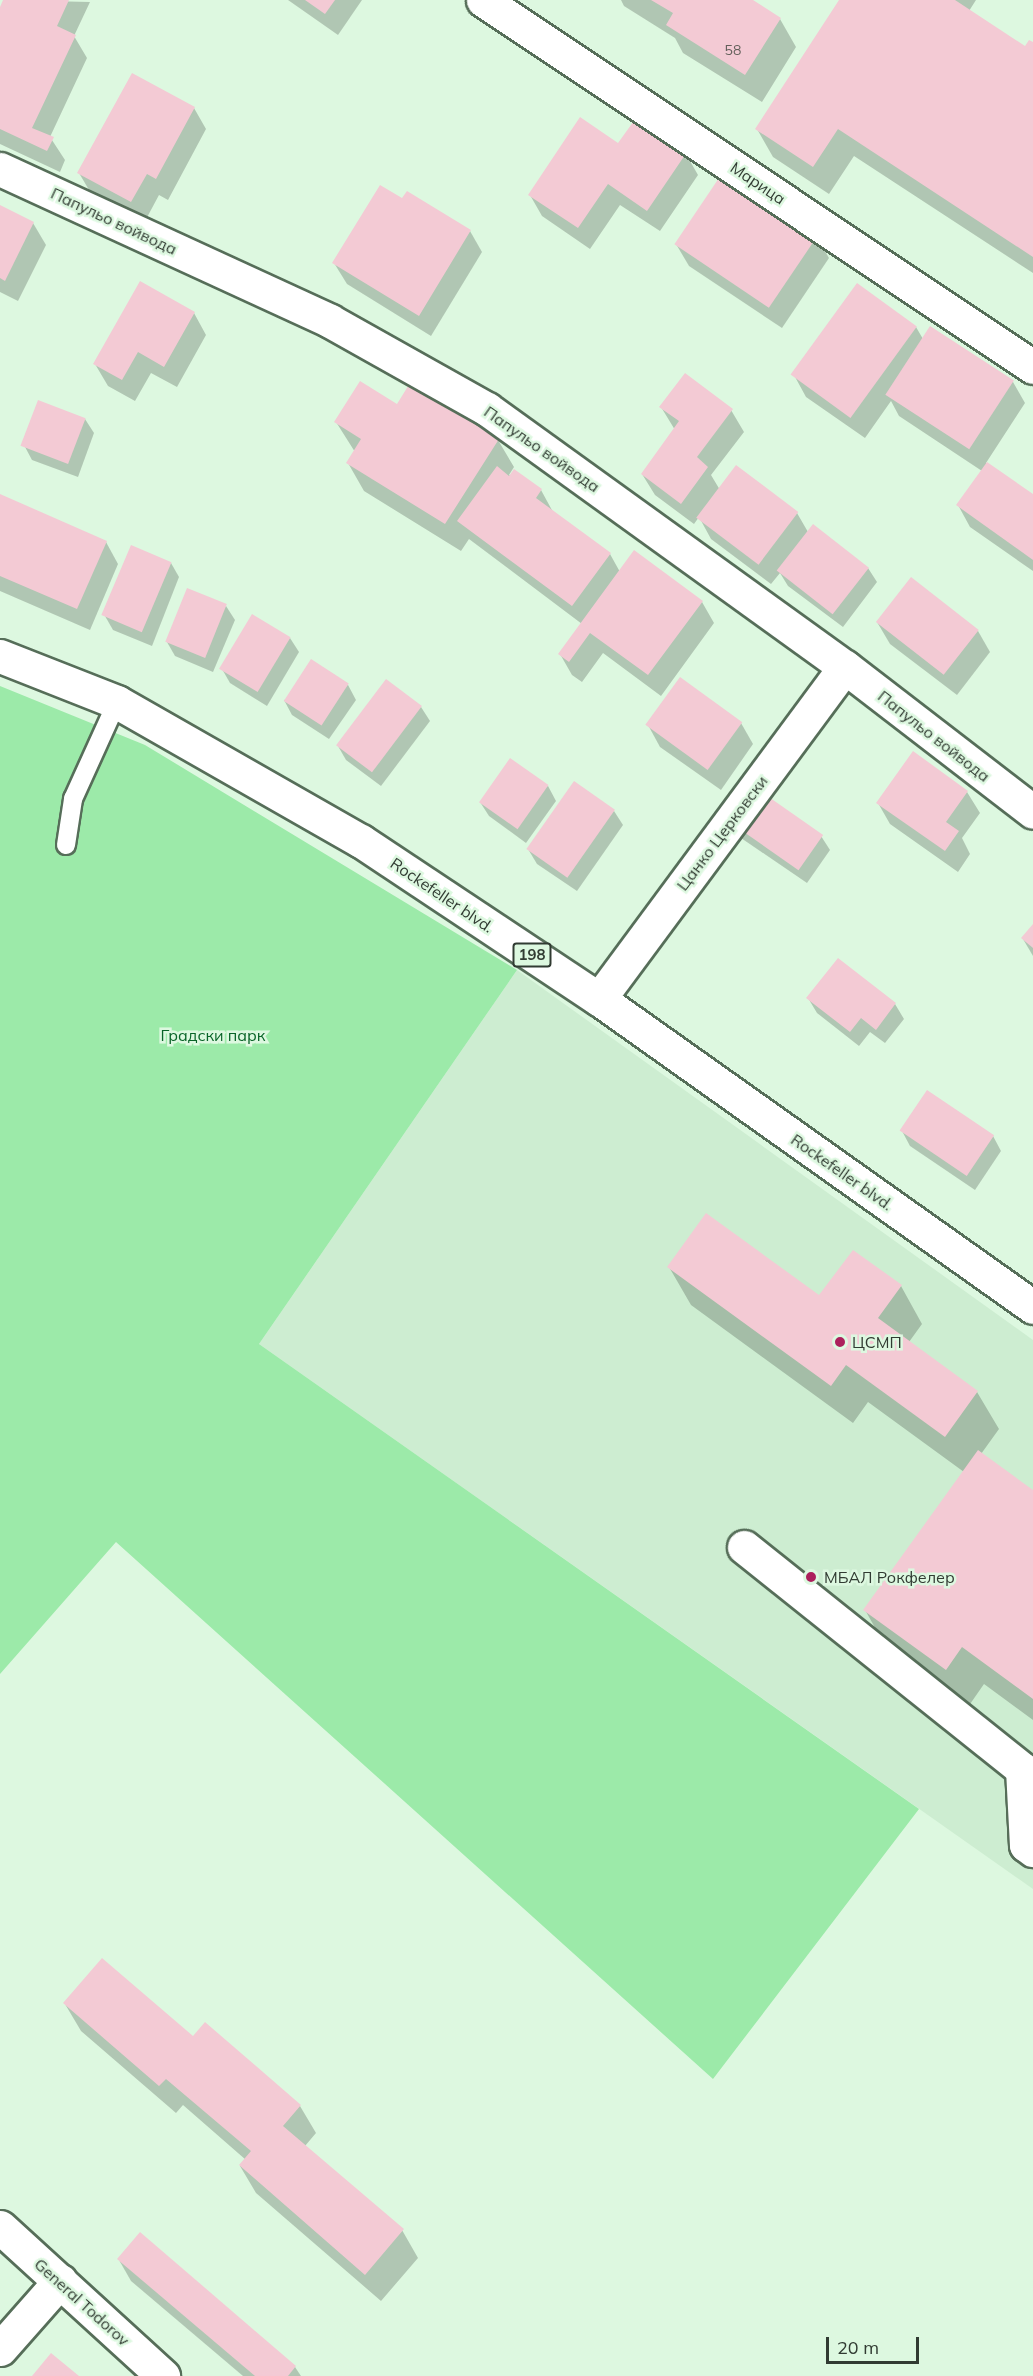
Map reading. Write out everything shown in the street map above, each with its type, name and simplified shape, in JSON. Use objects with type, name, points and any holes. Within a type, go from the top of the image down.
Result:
[{"type":"street","name":"Марица","points":[[483,0],[1033,367]]},
{"type":"street","name":"Папульо войвода","points":[[0,169],[330,321],[488,409],[845,667],[1033,812]]},
{"type":"street","name":"Rockefeller blvd.","points":[[0,656],[117,702],[361,841],[598,999],[1033,1307]]},
{"type":"street","name":"Цанко Церковски","points":[[598,999],[845,667]]},
{"type":"street","points":[[744,1547],[1022,1769],[1029,1848]]},
{"type":"street","name":"General Todorov","points":[[0,2227],[163,2376]]},
{"type":"street","points":[[0,2349],[60,2282]]},
{"type":"lane","points":[[66,845],[73,799],[117,702]]},
{"type":"shaded area","name":"МБАЛ Рокфелер","points":[[517,970],[1033,1340],[1033,1889],[259,1344]]},
{"type":"green space","name":"Градски парк","points":[[0,686],[145,745],[517,970],[259,1344],[919,1809],[713,2079],[116,1542],[0,1674]]},
{"type":"building","points":[[3,0],[69,0],[57,26],[76,35],[32,128],[54,137],[47,151],[0,129],[0,7]]},
{"type":"building","points":[[305,0],[335,0],[325,14]]},
{"type":"building","points":[[651,0],[753,0],[781,18],[745,75],[666,25],[673,13]]},
{"type":"building","points":[[839,0],[955,0],[1025,46],[1029,40],[1033,42],[1033,257],[838,129],[813,167],[755,129]]},
{"type":"building","points":[[132,73],[195,107],[156,179],[147,174],[131,202],[77,173]]},
{"type":"building","points":[[580,117],[618,143],[636,118],[687,152],[647,211],[608,184],[578,228],[528,195]]},
{"type":"building","points":[[723,172],[818,236],[769,308],[674,244]]},
{"type":"building","points":[[380,185],[402,198],[407,191],[471,230],[419,316],[332,263]]},
{"type":"building","points":[[0,205],[34,222],[5,281],[0,278]]},
{"type":"building","points":[[140,281],[195,312],[164,367],[138,352],[122,380],[93,364]]},
{"type":"building","points":[[857,283],[917,326],[850,418],[791,374]]},
{"type":"building","points":[[930,326],[1014,380],[969,449],[885,395]]},
{"type":"building","points":[[685,373],[733,409],[697,457],[708,467],[681,504],[641,474],[679,421],[659,407]]},
{"type":"building","points":[[360,381],[397,404],[410,383],[499,439],[445,524],[346,463],[361,439],[334,422]]},
{"type":"building","points":[[38,400],[86,418],[68,464],[20,446]]},
{"type":"building","points":[[987,462],[1033,494],[1033,560],[956,505]]},
{"type":"building","points":[[736,465],[798,512],[759,565],[696,518]]},
{"type":"building","points":[[497,466],[509,476],[514,469],[542,489],[536,498],[611,553],[572,606],[457,521]]},
{"type":"building","points":[[0,494],[107,541],[77,609],[0,576]]},
{"type":"building","points":[[813,524],[869,568],[833,614],[777,570]]},
{"type":"building","points":[[131,545],[172,562],[142,632],[101,615]]},
{"type":"building","points":[[634,550],[703,601],[648,675],[590,633],[569,662],[558,654]]},
{"type":"building","points":[[911,577],[979,630],[944,675],[876,622]]},
{"type":"building","points":[[187,588],[227,604],[205,658],[165,642]]},
{"type":"building","points":[[252,614],[291,637],[258,692],[219,669]]},
{"type":"building","points":[[311,659],[349,684],[322,725],[284,701]]},
{"type":"building","points":[[680,677],[742,722],[708,770],[645,725]]},
{"type":"building","points":[[386,679],[422,706],[372,772],[336,745]]},
{"type":"building","points":[[913,751],[968,791],[946,822],[959,831],[945,851],[876,803]]},
{"type":"building","points":[[510,758],[549,785],[518,829],[479,802]]},
{"type":"building","points":[[574,781],[615,810],[567,878],[526,849]]},
{"type":"building","points":[[756,788],[823,835],[799,870],[731,823]]},
{"type":"building","points":[[1033,924],[1033,948],[1021,938]]},
{"type":"building","points":[[838,958],[896,1003],[876,1030],[861,1018],[850,1032],[806,998]]},
{"type":"building","points":[[927,1090],[994,1135],[967,1176],[900,1131]]},
{"type":"building","name":"ЦСМП","points":[[706,1213],[819,1295],[853,1250],[902,1285],[878,1318],[978,1391],[945,1437],[846,1365],[831,1386],[667,1267]]},
{"type":"building","points":[[978,1450],[1033,1490],[1033,1699],[962,1647],[946,1670],[863,1610]]},
{"type":"building","points":[[102,1958],[193,2036],[205,2022],[301,2105],[283,2126],[404,2229],[365,2275],[239,2165],[251,2151],[166,2079],[159,2086],[63,2003]]},
{"type":"building","points":[[140,2232],[296,2366],[288,2376],[255,2376],[117,2259]]},
{"type":"building","points":[[51,2353],[79,2376],[32,2376]]},
{"type":"place","name":"ЦСМП","points":[[840,1342]]},
{"type":"place","name":"МБАЛ Рокфелер","points":[[811,1577]]}]
